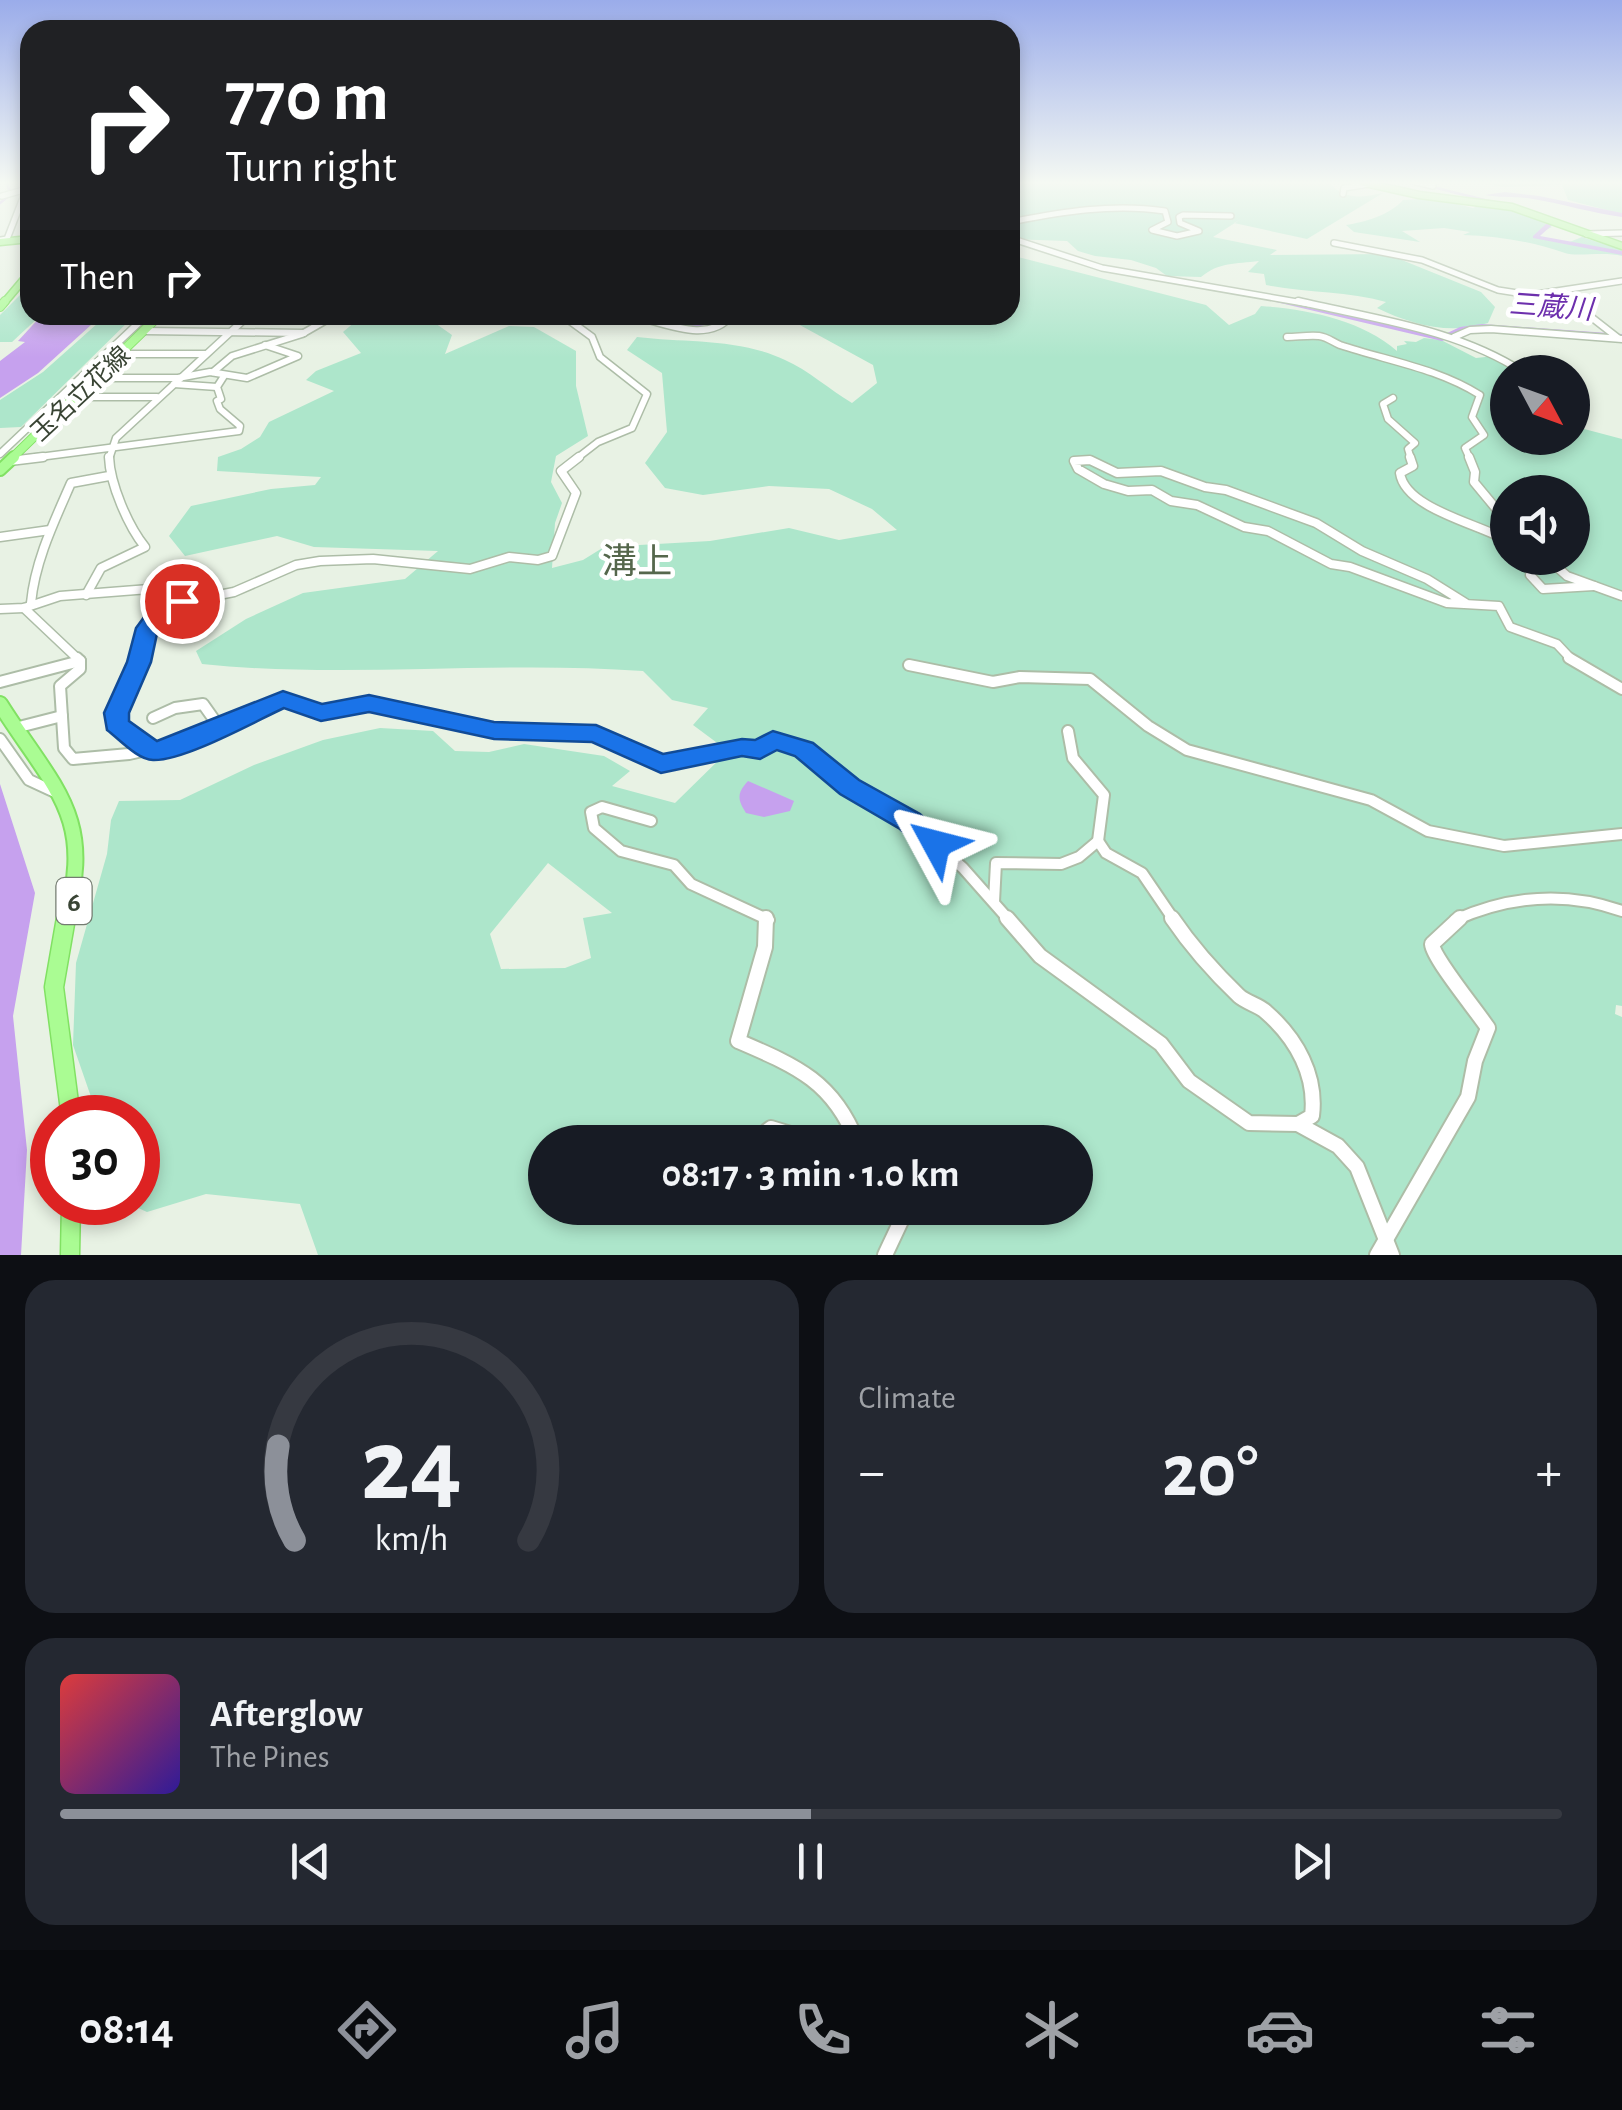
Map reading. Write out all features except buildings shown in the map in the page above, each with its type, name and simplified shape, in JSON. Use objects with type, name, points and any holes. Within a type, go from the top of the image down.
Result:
[{"type":"main road","points":[[0,307],[20,284]]},
{"type":"main road","name":"玉名立花線","points":[[0,470],[4,458],[151,325]]},
{"type":"main road","name":"6","points":[[0,704],[72,817],[81,853],[73,904],[54,970],[68,1095]]},
{"type":"main road","points":[[70,1255],[71,1225]]},
{"type":"street","points":[[1020,241],[1108,269],[1263,293],[1450,337],[1496,355]]},
{"type":"street","points":[[1334,243],[1422,260],[1498,290],[1530,295],[1622,281]]},
{"type":"street","points":[[1486,293],[1578,307],[1604,321],[1618,336]]},
{"type":"street","points":[[4,458],[137,325]]},
{"type":"street","points":[[86,595],[101,568],[145,547],[128,524],[126,505],[114,492],[109,476],[109,458],[116,438],[238,325]]},
{"type":"street","points":[[176,381],[220,370],[232,356],[317,325]]},
{"type":"street","points":[[154,751],[116,724],[116,713],[139,662],[147,628],[163,606],[234,592],[320,560],[372,559],[470,569],[509,557],[538,560],[552,556],[576,493],[561,471],[598,442],[632,428],[647,394],[624,378],[620,368],[600,357],[600,348],[578,325]]},
{"type":"street","points":[[677,325],[696,334],[724,325]]},
{"type":"street","points":[[1450,337],[1491,328],[1618,336]]},
{"type":"street","points":[[146,331],[304,332]]},
{"type":"street","points":[[1287,337],[1323,336],[1338,344],[1397,359],[1416,370],[1451,378],[1480,395],[1472,417],[1484,435],[1465,448],[1475,472],[1474,482],[1482,488],[1490,505]]},
{"type":"street","points":[[210,372],[247,378],[298,356],[264,345]]},
{"type":"street","points":[[122,354],[205,354]]},
{"type":"street","points":[[4,458],[239,431],[240,426],[220,409],[217,387],[224,376]]},
{"type":"street","points":[[96,378],[217,387]]},
{"type":"street","points":[[74,396],[157,397]]},
{"type":"street","points":[[1393,398],[1382,404],[1388,419],[1415,443],[1408,449],[1414,466],[1400,473],[1401,480],[1430,508],[1490,530]]},
{"type":"street","points":[[1467,604],[1427,579],[1362,551],[1316,523],[1226,490],[1205,487],[1161,471],[1117,473],[1090,460],[1074,462],[1078,469],[1104,484],[1152,490],[1179,504],[1224,514],[1244,527],[1268,531],[1331,564],[1350,567],[1447,603],[1499,606],[1510,627],[1556,644],[1575,664],[1622,689]]},
{"type":"street","points":[[28,605],[50,530],[71,482],[109,476]]},
{"type":"street","points":[[0,538],[50,530]]},
{"type":"street","points":[[1530,575],[1542,590],[1594,586]]},
{"type":"street","points":[[1565,575],[1622,596]]},
{"type":"street","points":[[0,609],[86,595],[187,586]]},
{"type":"street","points":[[28,605],[80,661],[80,669],[60,686],[64,748],[73,759],[134,756],[154,751],[220,728],[283,699],[321,712],[369,704],[494,730],[596,734],[661,764],[742,748],[760,750],[773,740],[804,750],[850,787],[910,821],[963,868],[1040,956],[1161,1044],[1189,1081],[1249,1123],[1298,1124],[1338,1146],[1357,1168],[1392,1255]]},
{"type":"street","points":[[0,682],[80,661]]},
{"type":"street","points":[[908,666],[993,682],[1020,677],[1090,679],[1148,726],[1187,750],[1370,800],[1428,831],[1504,846],[1622,834]]},
{"type":"street","points":[[153,718],[175,708],[204,704],[220,728]]},
{"type":"street","points":[[16,728],[62,716]]},
{"type":"street","points":[[1068,731],[1065,746],[1072,762],[1085,770],[1104,795],[1098,841],[1106,853],[1142,873],[1188,940],[1243,1000],[1265,1010],[1306,1062],[1315,1092],[1312,1116],[1298,1124]]},
{"type":"street","points":[[0,739],[29,780],[57,793]]},
{"type":"street","points":[[651,821],[602,807],[591,812],[594,828],[621,851],[674,865],[691,884],[769,920],[738,1041],[790,1064],[822,1084],[846,1113],[850,1125]]},
{"type":"street","points":[[994,902],[996,863],[1061,864],[1079,857],[1089,844],[1098,841]]},
{"type":"street","points":[[1377,1255],[1468,1098],[1475,1061],[1488,1028],[1459,984],[1432,957],[1432,944],[1450,922],[1538,898],[1597,900],[1622,910]]},
{"type":"street","points":[[886,1255],[899,1225]]},
{"type":"green space","points":[[1055,241],[1231,241],[1277,250],[1270,255],[1387,254],[1481,292],[1495,307],[1488,323],[1460,328],[1431,326],[1377,308],[1386,302],[1266,285],[1264,274],[1248,272],[1259,261],[1221,266],[1201,277],[1167,276],[1131,260],[1078,251],[1067,241]]},
{"type":"green space","points":[[1518,241],[1593,241],[1622,250],[1622,256],[1570,254]]},
{"type":"green space","points":[[1020,258],[1206,305],[1229,325],[1255,314],[1261,306],[1297,310],[1351,324],[1397,351],[1397,346],[1407,344],[1404,341],[1424,338],[1441,340],[1476,358],[1490,357],[1490,455],[1590,455],[1590,431],[1622,439],[1622,1006],[1616,1005],[1615,1014],[1622,1017],[1622,1255],[318,1255],[300,1204],[206,1194],[160,1208],[160,1095],[90,1095],[73,1045],[76,963],[119,801],[180,800],[254,765],[323,740],[380,728],[433,731],[455,751],[489,752],[524,744],[604,756],[630,771],[612,786],[675,803],[728,751],[693,725],[708,708],[672,700],[643,671],[533,667],[312,670],[202,664],[196,651],[246,619],[303,593],[405,579],[438,551],[314,547],[277,536],[185,556],[169,536],[191,506],[271,489],[315,485],[321,477],[217,471],[218,457],[260,437],[269,422],[334,391],[306,380],[316,371],[361,353],[343,332],[351,325],[438,325],[452,335],[445,354],[509,326],[534,327],[576,351],[576,386],[588,436],[556,456],[551,482],[562,503],[555,523],[552,568],[583,560],[604,547],[710,541],[789,528],[839,540],[897,530],[872,509],[829,489],[769,486],[703,495],[665,488],[645,463],[667,432],[662,373],[627,350],[637,337],[749,348],[794,364],[852,403],[877,383],[873,365],[800,325],[1020,325]],"holes":[[[548,863],[612,913],[583,918],[591,958],[565,968],[501,969],[490,934]]]},
{"type":"green space","points":[[20,295],[20,325],[30,325],[12,342],[0,342],[0,315]]},
{"type":"green space","points":[[96,325],[125,325],[21,427],[0,428],[0,400],[43,372]]},
{"type":"shaded area","points":[[33,325],[91,325],[38,373],[0,398],[0,361],[25,342],[18,341]]},
{"type":"shaded area","points":[[748,781],[794,801],[790,811],[764,817],[746,813],[740,796]]},
{"type":"shaded area","points":[[0,784],[35,893],[13,1016],[27,1150],[21,1255],[0,1255]]},
{"type":"waterway","points":[[1554,241],[1622,253]]},
{"type":"waterway","name":"三蔵川","points":[[1279,300],[1442,339],[1463,329],[1482,326],[1622,336]]},
{"type":"waterway","name":"三蔵川","points":[[691,325],[711,330],[716,325]]},
{"type":"district","name":"溝上","points":[[637,561]]},
{"type":"route","points":[[182,601],[156,612],[116,713],[116,724],[123,731],[154,751],[190,741],[283,699],[321,712],[387,705],[494,730],[596,734],[661,764],[742,748],[760,750],[773,740],[804,750],[850,787],[910,821],[936,844]]}]
